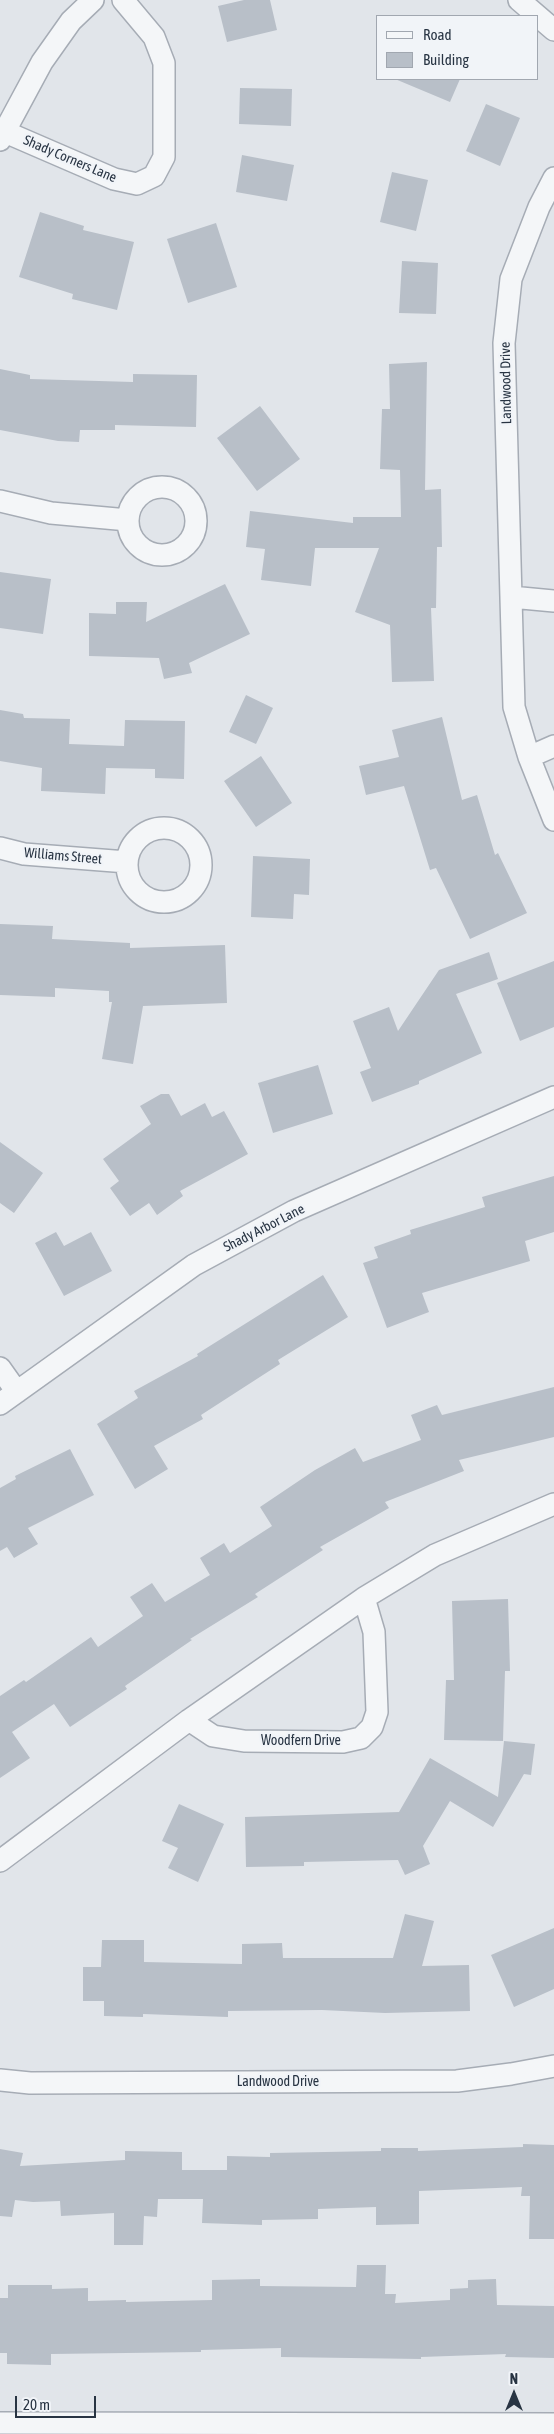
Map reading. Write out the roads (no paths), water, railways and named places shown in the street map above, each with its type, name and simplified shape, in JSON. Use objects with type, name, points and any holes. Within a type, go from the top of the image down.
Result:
[{"type":"street","name":"Shady Corners Lane","points":[[94,0],[71,21],[42,62],[2,135],[114,179],[137,184],[154,176],[164,157],[164,63],[154,37],[123,0]]},
{"type":"street","points":[[519,0],[536,15]]},
{"type":"street","points":[[539,17],[554,30]]},
{"type":"street","name":"Landwood Drive","points":[[554,178],[539,207],[511,279],[504,343],[514,707],[529,757],[554,820]]},
{"type":"street","points":[[0,501],[51,513],[128,520]]},
{"type":"street","points":[[511,597],[554,601]]},
{"type":"street","points":[[529,757],[554,746]]},
{"type":"street","name":"Williams Street","points":[[0,848],[24,854],[127,862]]},
{"type":"street","name":"Shady Arbor Lane","points":[[8,1398],[194,1265],[294,1211],[554,1097]]},
{"type":"street","points":[[0,1368],[8,1398]]},
{"type":"street","points":[[0,1861],[189,1720],[364,1598],[435,1555],[554,1504]]},
{"type":"street","name":"Woodfern Drive","points":[[189,1720],[213,1736],[244,1741],[343,1742],[361,1738],[372,1727],[376,1712],[374,1632],[364,1598]]},
{"type":"street","name":"Landwood Drive","points":[[0,2080],[30,2083],[457,2081],[554,2066]]},
{"type":"street","points":[[0,2423],[554,2424]]}]
